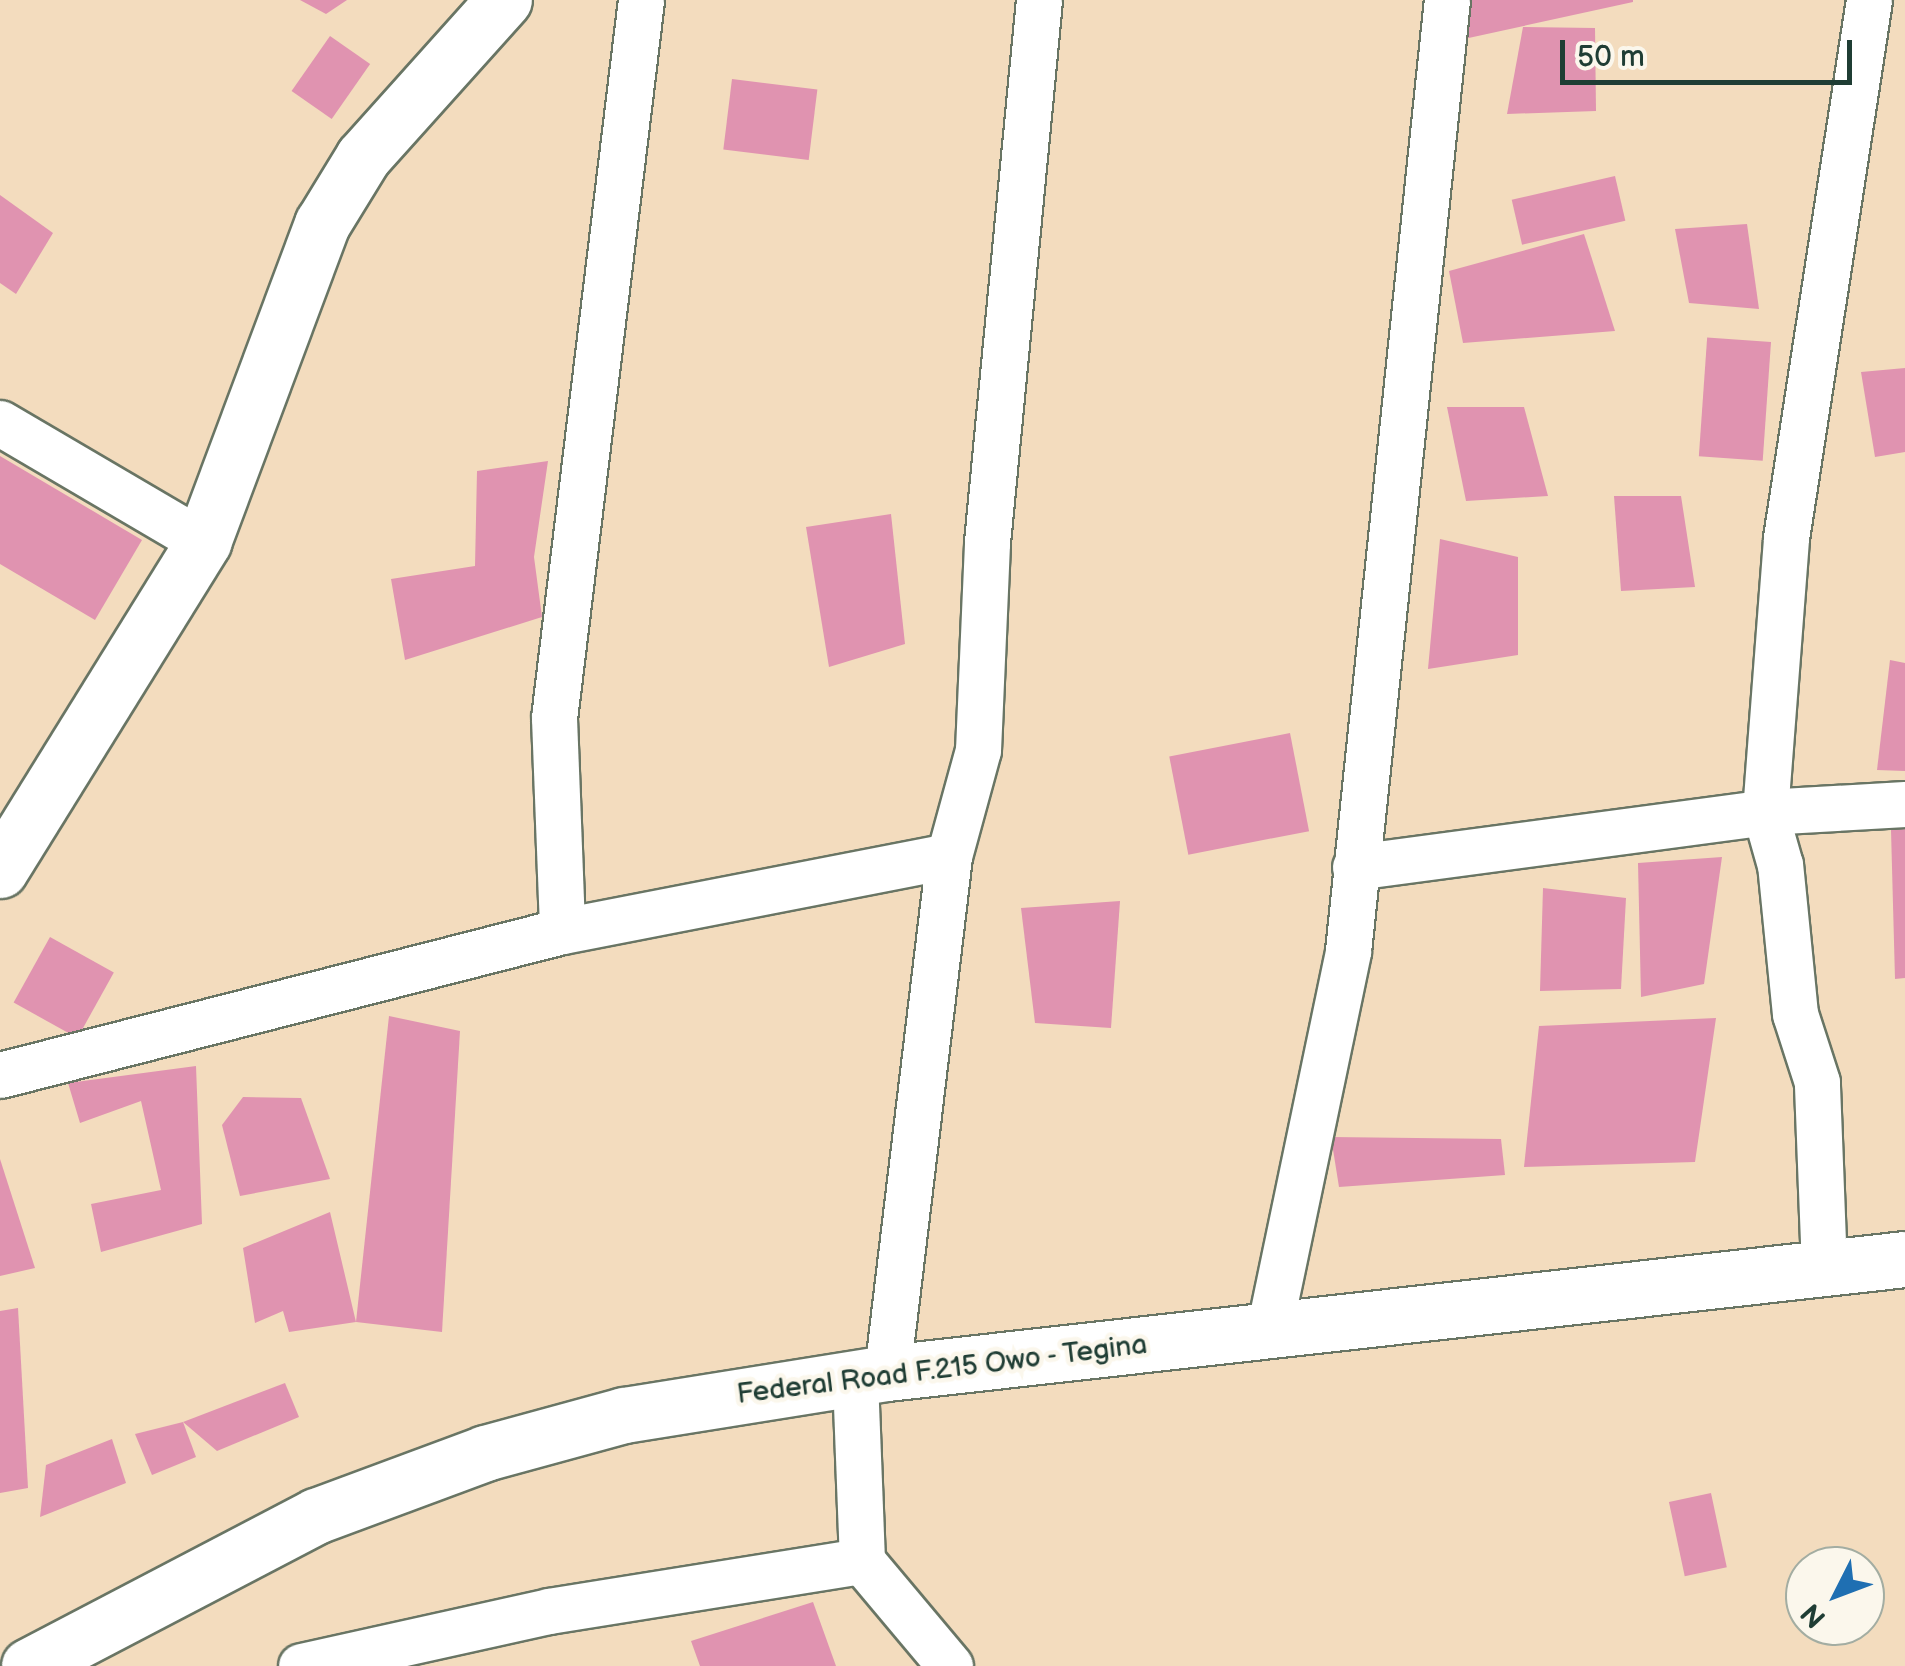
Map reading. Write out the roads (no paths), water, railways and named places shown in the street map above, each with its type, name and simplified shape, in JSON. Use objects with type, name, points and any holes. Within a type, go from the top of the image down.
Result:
[{"type":"main road","points":[[0,870],[203,542],[322,224],[363,157],[503,1]]},
{"type":"main road","name":"Federal Road F.215 Owo - Tegina","points":[[29,1666],[316,1516],[485,1452],[624,1414],[871,1376],[1905,1259]]},
{"type":"street","points":[[562,930],[554,718],[641,0]]},
{"type":"street","points":[[950,1666],[862,1561],[871,1376],[949,856],[978,750],[987,542],[1039,0]]},
{"type":"street","points":[[1269,1330],[1326,1074],[1355,867],[1447,0]]},
{"type":"street","points":[[1824,1268],[1816,1082],[1795,1014],[1780,865],[1765,812],[1786,538],[1870,0]]},
{"type":"street","points":[[0,423],[203,542]]},
{"type":"street","points":[[1355,867],[1765,812],[1905,804]]},
{"type":"street","points":[[0,1075],[562,930],[949,856]]},
{"type":"street","points":[[301,1666],[549,1612],[862,1561]]}]
